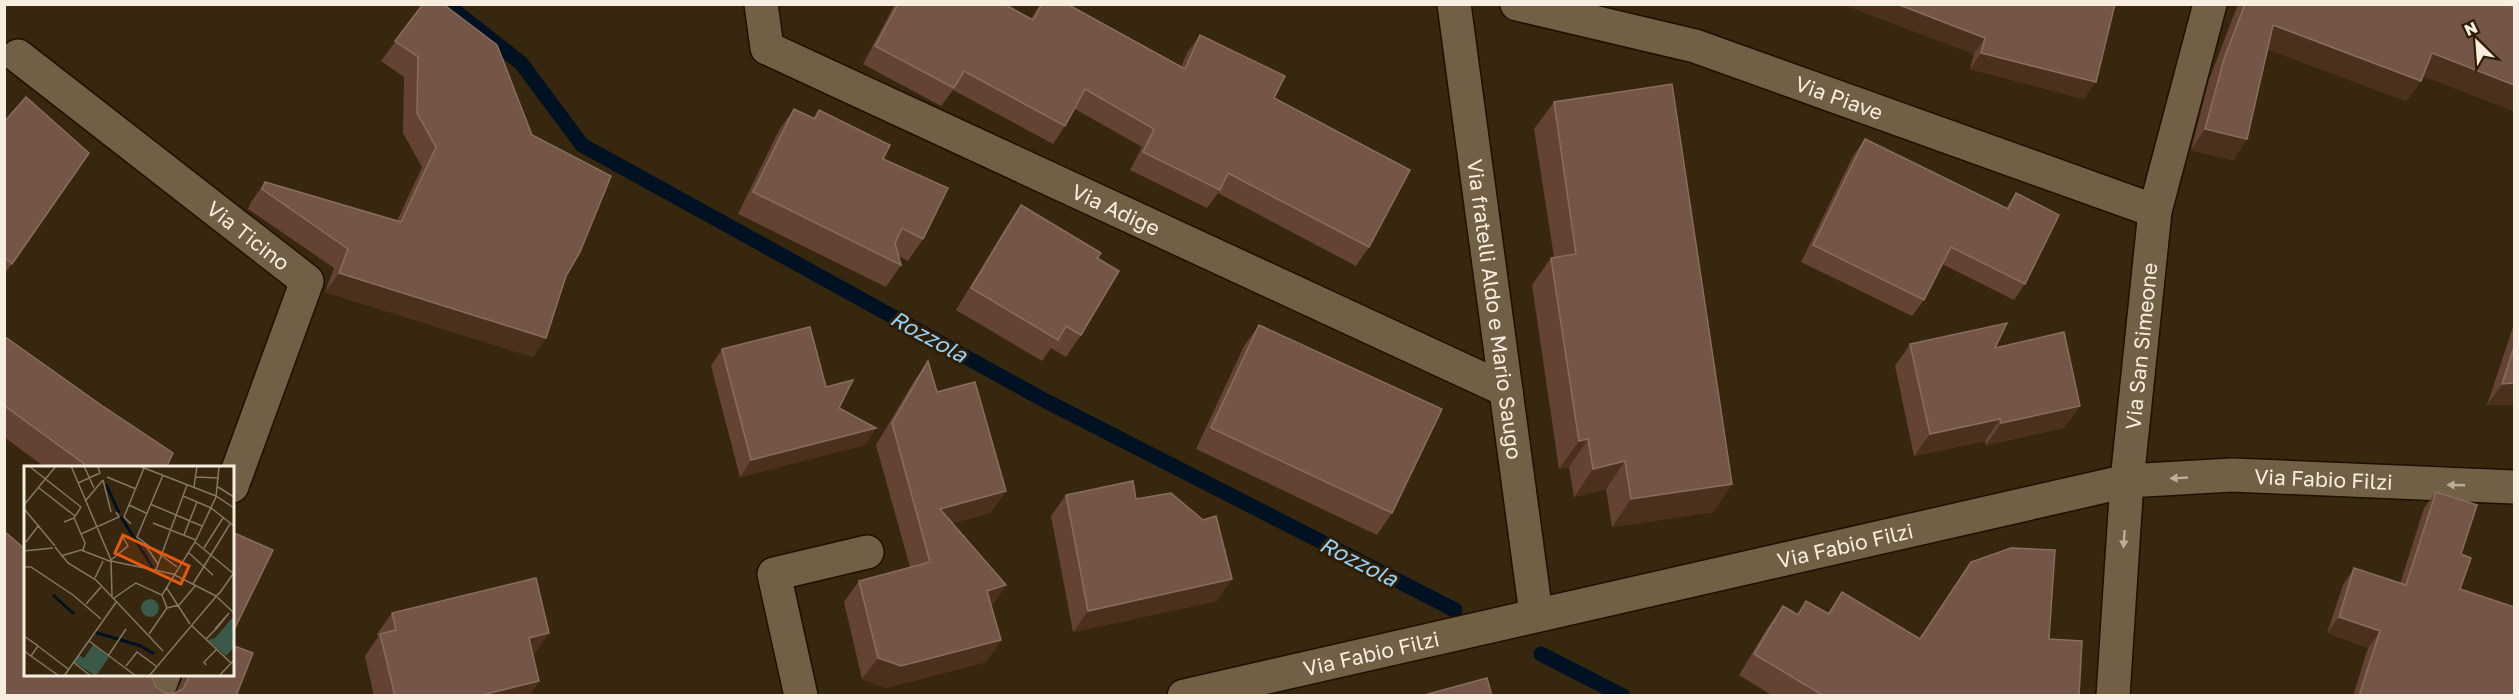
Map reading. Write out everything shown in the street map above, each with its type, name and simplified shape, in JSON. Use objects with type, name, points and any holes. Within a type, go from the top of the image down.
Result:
[{"type":"street","name":"Via Adige","points":[[760,4],[767,48],[1506,390]]},
{"type":"street","name":"Via fratelli Aldo e Mario Saugo","points":[[1454,4],[1536,614]]},
{"type":"street","name":"Via Piave","points":[[1517,4],[1695,46],[2155,212]]},
{"type":"street","name":"Via San Simeone","points":[[2113,696],[2127,481],[2155,212],[2210,4]]},
{"type":"street","name":"Via Ticino","points":[[18,56],[307,281],[234,481]]},
{"type":"street","name":"Via Fabio Filzi","points":[[1184,696],[2127,481],[2232,475],[2514,487]]},
{"type":"street","points":[[801,696],[774,574],[867,552]]},
{"type":"street","points":[[156,696],[164,676]]},
{"type":"building","points":[[423,4],[443,4],[497,45],[532,135],[611,176],[580,252],[566,276],[546,338],[339,273],[348,249],[262,189],[265,182],[401,222],[436,147],[417,113],[418,57],[395,41]]},
{"type":"building","points":[[898,4],[1004,4],[1033,20],[1042,4],[1067,4],[1185,69],[1200,35],[1285,76],[1274,98],[1410,170],[1369,247],[1228,173],[1220,190],[1143,152],[1154,129],[1085,89],[1065,126],[964,71],[954,88],[875,46]]},
{"type":"building","points":[[1897,4],[2115,4],[2096,82],[1981,53],[1985,38]]},
{"type":"building","points":[[2245,4],[2507,4],[2514,7],[2514,85],[2432,53],[2421,81],[2273,25],[2247,139],[2205,129],[2224,59]]},
{"type":"building","points":[[1672,84],[1732,484],[1631,499],[1625,461],[1593,469],[1588,439],[1579,441],[1551,258],[1576,254],[1554,102]]},
{"type":"building","points":[[26,97],[89,153],[12,264],[4,257],[4,122]]},
{"type":"building","points":[[794,109],[815,119],[819,110],[890,145],[883,159],[948,188],[923,239],[902,228],[895,243],[901,265],[753,192]]},
{"type":"building","points":[[1865,139],[2008,209],[2016,193],[2059,215],[2025,284],[1951,247],[1924,300],[1813,245]]},
{"type":"building","points":[[1021,205],[1101,253],[1097,258],[1119,271],[1081,335],[1066,326],[1058,340],[971,288]]},
{"type":"building","points":[[2007,323],[1995,348],[2064,332],[2080,406],[2001,423],[2000,419],[1930,434],[1910,344]]},
{"type":"building","points":[[1259,325],[1442,409],[1392,513],[1211,428]]},
{"type":"building","points":[[810,327],[826,387],[853,380],[839,408],[876,428],[751,460],[722,349]]},
{"type":"building","points":[[4,336],[173,453],[167,466],[87,466],[6,407],[4,409]]},
{"type":"building","points":[[2514,347],[2514,383],[2502,384]]},
{"type":"building","points":[[928,361],[937,392],[975,382],[1006,491],[940,509],[1006,585],[987,591],[1001,640],[901,666],[878,658],[859,581],[930,562],[892,423]]},
{"type":"building","points":[[1133,481],[1136,499],[1171,493],[1203,520],[1216,516],[1232,579],[1088,611],[1066,495]]},
{"type":"building","points":[[2436,492],[2477,505],[2461,554],[2471,558],[2460,589],[2514,607],[2514,696],[2359,696],[2380,631],[2339,617],[2354,568],[2406,585]]},
{"type":"building","points":[[4,531],[24,548],[24,676],[153,676],[156,687],[165,693],[175,693],[183,689],[190,676],[234,676],[234,646],[253,653],[236,696],[4,696]]},
{"type":"building","points":[[234,533],[273,550],[234,630]]},
{"type":"building","points":[[2011,548],[2055,550],[2049,639],[2082,641],[2079,696],[1824,696],[1754,654],[1783,606],[1798,615],[1806,601],[1829,614],[1842,592],[1920,639],[1971,562]]},
{"type":"building","points":[[536,578],[549,633],[529,638],[539,681],[478,696],[395,696],[380,634],[396,630],[392,613]]},
{"type":"building","points":[[1487,678],[1492,696],[1421,696]]},
{"type":"waterway","name":"Rozzola","points":[[446,4],[521,63],[582,145],[1042,399],[1455,610]]},
{"type":"waterway","name":"Rozzola","points":[[1541,654],[1623,696]]}]
